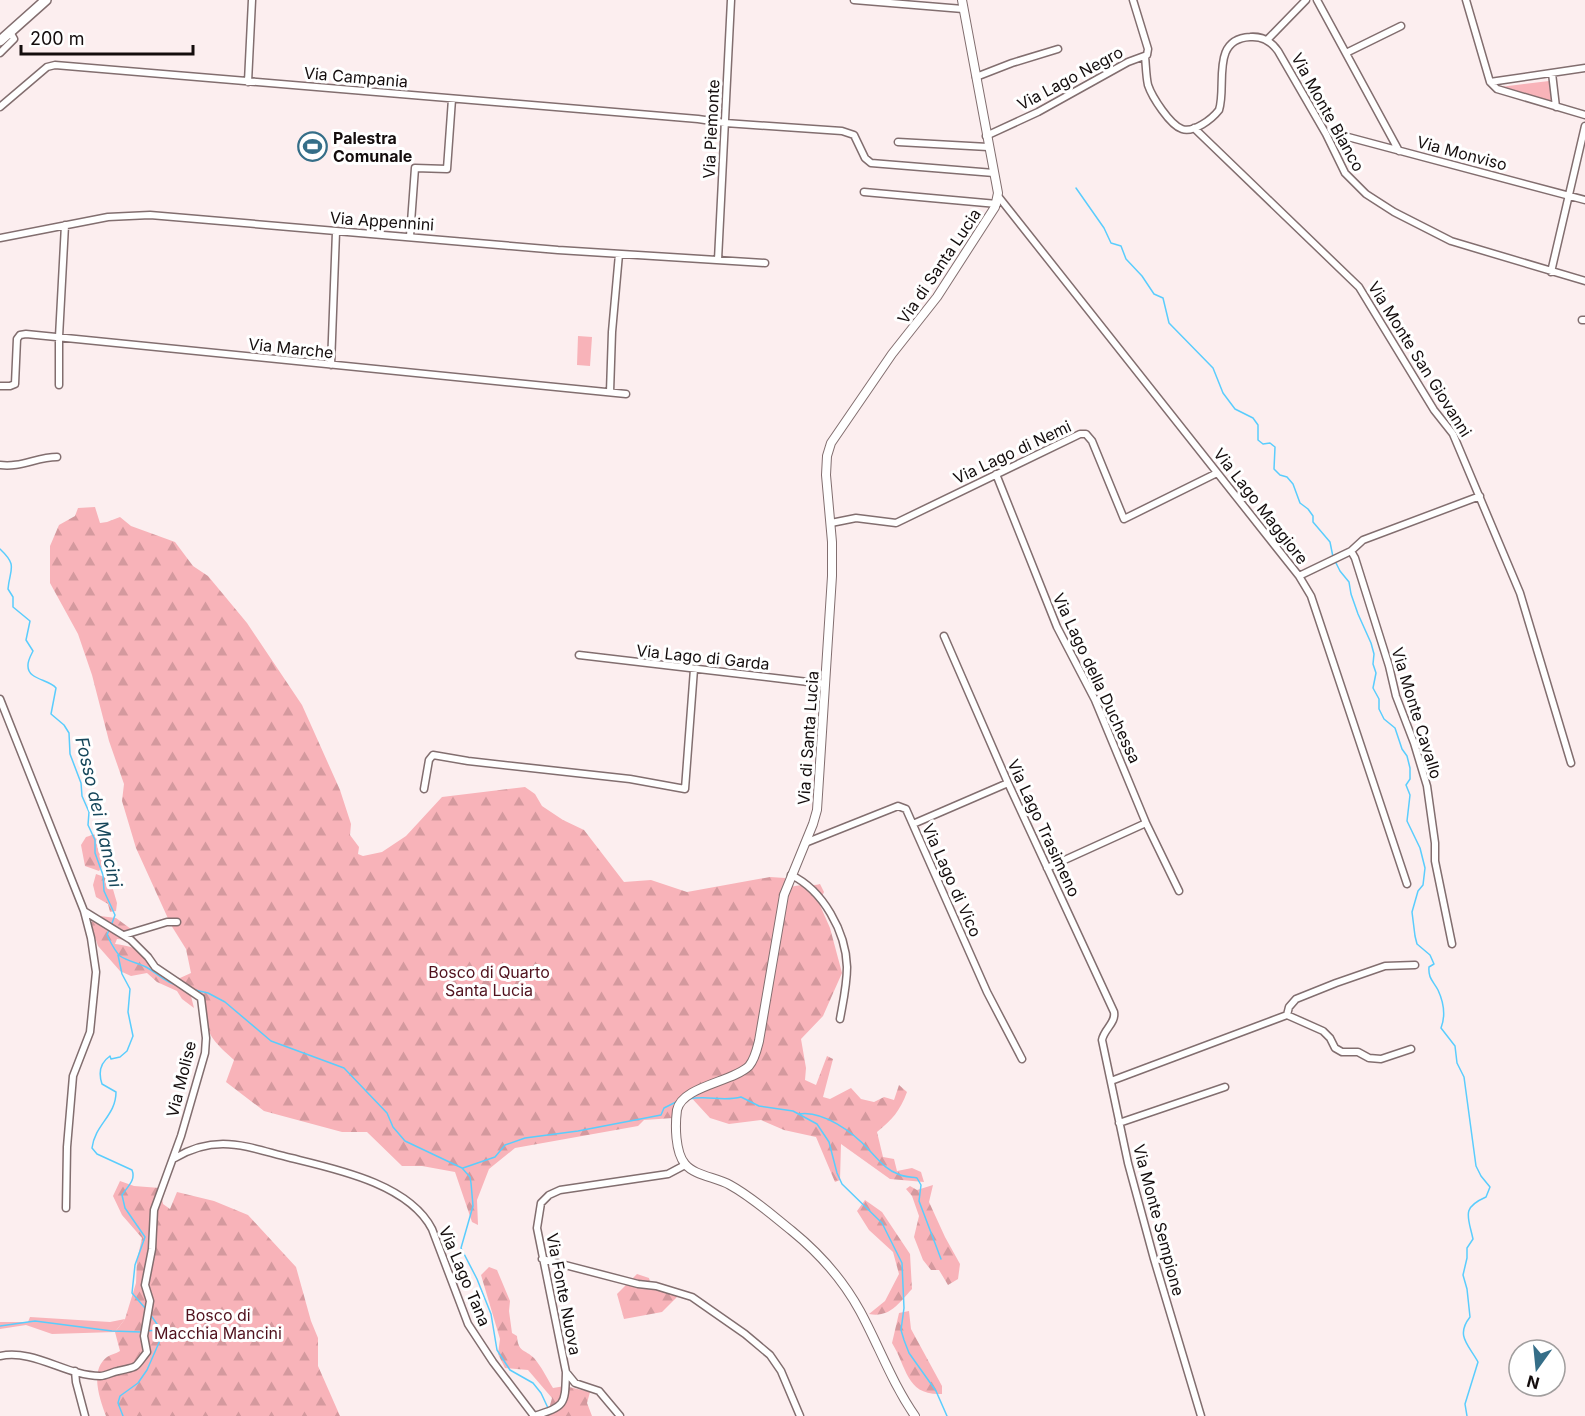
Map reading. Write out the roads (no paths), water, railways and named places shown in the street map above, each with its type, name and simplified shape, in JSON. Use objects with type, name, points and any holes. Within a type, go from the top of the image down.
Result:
[{"type":"main road","points":[[0,41],[46,0]]},
{"type":"street","points":[[248,82],[252,0]]},
{"type":"street","name":"Via Piemonte","points":[[718,260],[731,0]]},
{"type":"street","points":[[854,0],[962,4]]},
{"type":"street","name":"Via Lago Negro","points":[[986,136],[1046,108],[1128,62],[1148,54],[1133,0]]},
{"type":"street","points":[[1145,56],[1148,86],[1160,106],[1176,125],[1183,129],[1194,128],[1219,110],[1222,61],[1227,49],[1242,38],[1253,37],[1267,40],[1306,0]]},
{"type":"street","points":[[1317,0],[1399,151]]},
{"type":"street","points":[[1466,0],[1492,84]]},
{"type":"street","name":"Via di Santa Lucia","points":[[686,1165],[678,1148],[677,1117],[681,1102],[696,1091],[743,1070],[753,1060],[759,1041],[784,895],[818,810],[832,570],[826,467],[828,451],[833,438],[892,354],[932,304],[998,200],[962,4]]},
{"type":"street","points":[[1346,53],[1401,26]]},
{"type":"street","points":[[0,53],[14,39],[10,32]]},
{"type":"street","name":"Via Monte Bianco","points":[[1267,40],[1278,51],[1326,134],[1345,173],[1360,190],[1394,212],[1451,241],[1585,281]]},
{"type":"street","points":[[976,77],[1058,49]]},
{"type":"street","name":"Via Campania","points":[[0,107],[45,68],[52,65],[847,132],[856,137],[866,159],[871,163],[994,174]]},
{"type":"street","points":[[1492,84],[1585,68]]},
{"type":"street","points":[[1552,73],[1556,106]]},
{"type":"street","points":[[1492,84],[1585,115]]},
{"type":"street","points":[[410,236],[416,168],[447,169],[452,99]]},
{"type":"street","points":[[1551,272],[1585,126]]},
{"type":"street","name":"Via Monte San Giovanni","points":[[1194,128],[1363,291],[1384,330],[1434,410],[1455,437],[1522,597],[1570,763]]},
{"type":"street","name":"Via Monviso","points":[[1333,133],[1585,200]]},
{"type":"street","points":[[898,142],[988,147]]},
{"type":"street","points":[[864,192],[998,200]]},
{"type":"street","name":"Via Lago Maggiore","points":[[998,200],[1299,576],[1317,609],[1407,885]]},
{"type":"street","name":"Via Appennini","points":[[0,238],[139,212],[336,232],[765,263]]},
{"type":"street","points":[[59,385],[65,225]]},
{"type":"street","points":[[331,365],[336,232]]},
{"type":"street","points":[[610,392],[612,332],[619,254]]},
{"type":"street","name":"Via Marche","points":[[0,386],[15,384],[16,344],[19,336],[26,334],[626,394]]},
{"type":"street","name":"Via Lago di Nemi","points":[[831,523],[861,518],[896,523],[1076,435],[1086,435],[1092,441],[1124,519],[1217,473]]},
{"type":"street","points":[[0,465],[15,466],[43,458],[57,457]]},
{"type":"street","name":"Via Lago della Duchessa","points":[[996,474],[1056,627],[1095,700],[1146,823],[1179,891]]},
{"type":"street","points":[[1299,576],[1351,551],[1363,540],[1480,496]]},
{"type":"street","name":"Via Monte Cavallo","points":[[1351,551],[1426,786],[1435,843],[1435,861],[1452,944]]},
{"type":"street","name":"Via Lago Trasimeno","points":[[944,636],[1008,783],[1114,1012],[1114,1020],[1107,1029]]},
{"type":"street","name":"Via Lago di Garda","points":[[579,655],[825,684]]},
{"type":"street","points":[[424,789],[429,760],[433,755],[630,779],[685,789],[694,669]]},
{"type":"street","points":[[0,699],[84,911],[94,958],[95,988],[90,1032],[73,1076],[67,1147],[66,1208]]},
{"type":"street","points":[[913,824],[1008,783]]},
{"type":"street","name":"Via Lago di Vico","points":[[805,843],[898,806],[906,809],[987,992],[1022,1059]]},
{"type":"street","points":[[1047,868],[1146,823]]},
{"type":"street","points":[[791,874],[816,893],[828,910],[841,938],[847,967],[840,1019]]},
{"type":"street","name":"Via Molise","points":[[75,1371],[103,1376],[137,1366],[147,1352],[144,1336],[150,1301],[146,1285],[155,1227],[154,1210],[174,1158],[206,1048],[201,998],[155,967],[137,945],[124,935],[84,911]]},
{"type":"street","points":[[124,935],[167,922],[177,922]]},
{"type":"street","points":[[1287,1015],[1289,1007],[1296,999],[1336,983],[1385,966],[1415,965]]},
{"type":"street","points":[[1111,1080],[1287,1015],[1323,1031],[1335,1048],[1342,1052],[1358,1052],[1370,1059],[1381,1059],[1411,1049]]},
{"type":"street","name":"Via Monte Sempione","points":[[1107,1029],[1102,1042],[1119,1123],[1154,1259],[1201,1416]]},
{"type":"street","points":[[1119,1123],[1225,1087]]},
{"type":"street","name":"Via Lago Tana","points":[[174,1158],[198,1147],[215,1144],[234,1145],[350,1173],[411,1205],[430,1225],[462,1313],[471,1329],[536,1415]]},
{"type":"street","points":[[686,1165],[696,1172],[721,1180],[743,1194],[792,1231],[818,1255],[846,1289],[861,1312],[892,1378],[915,1416]]},
{"type":"street","name":"Via Fonte Nuova","points":[[536,1415],[560,1406],[564,1399],[566,1372],[537,1228],[541,1203],[552,1193],[567,1188],[668,1174],[686,1165]]},
{"type":"street","points":[[542,1259],[628,1282],[656,1286],[694,1299],[746,1334],[770,1355],[781,1371],[800,1416]]},
{"type":"street","points":[[0,1356],[11,1354],[24,1356],[75,1371],[76,1386],[84,1416]]},
{"type":"street","points":[[566,1372],[575,1383],[599,1391],[620,1416]]},
{"type":"waterway","points":[[1076,188],[1104,228],[1111,243],[1121,246],[1126,259],[1142,276],[1154,294],[1163,298],[1169,323],[1213,368],[1223,393],[1235,409],[1253,418],[1258,425],[1258,440],[1275,447],[1274,469],[1293,484],[1300,503],[1308,509],[1313,516],[1313,522],[1330,542],[1333,557]]},
{"type":"waterway","name":"Fosso dei Mancini","points":[[0,549],[9,559],[12,568],[8,589],[13,597],[13,607],[30,621],[26,640],[33,651],[28,661],[29,670],[31,674],[56,688],[51,714],[64,725],[69,733],[70,754],[89,812],[88,825],[95,840],[95,853],[103,875],[104,891],[115,915],[111,926]]},
{"type":"waterway","points":[[1335,561],[1349,582],[1358,614],[1371,643],[1376,673],[1373,688],[1379,699],[1379,709],[1384,719],[1395,728],[1410,768],[1410,779],[1406,785],[1410,795],[1407,821],[1420,848],[1425,868],[1423,885],[1418,891],[1412,912],[1415,936],[1417,944],[1430,955],[1434,964],[1429,967],[1429,971],[1443,1004],[1444,1014],[1441,1028],[1455,1046],[1457,1063],[1464,1077],[1476,1166],[1490,1187],[1486,1197],[1473,1205],[1468,1214],[1473,1239],[1467,1248],[1463,1275],[1470,1317],[1464,1335],[1478,1362],[1465,1404],[1467,1416]]},
{"type":"waterway","name":"Fosso dei Mancini","points":[[109,930],[107,935],[120,956],[146,967],[179,986]]},
{"type":"waterway","points":[[118,955],[122,974],[130,989],[128,1012],[133,1036],[127,1051],[120,1057],[111,1059],[110,1056],[101,1068],[102,1084],[116,1092],[113,1108],[97,1132],[92,1148],[97,1154],[132,1170],[132,1180],[122,1195],[125,1208],[145,1237],[135,1265],[132,1293],[145,1308]]},
{"type":"waterway","name":"Fosso dei Mancini","points":[[195,990],[208,993],[225,1002],[271,1041],[344,1068],[387,1113],[393,1127],[405,1141],[462,1168],[470,1177],[473,1206],[461,1248],[491,1314],[497,1350],[510,1370],[533,1383],[548,1408]]},
{"type":"waterway","points":[[689,1099],[741,1097],[759,1106],[793,1111],[817,1124],[829,1142],[842,1184],[882,1223],[902,1263],[904,1308],[901,1330],[909,1353],[936,1391],[947,1416]]},
{"type":"waterway","points":[[463,1168],[495,1157],[505,1145],[525,1138],[578,1131],[661,1115],[664,1108],[676,1102]]},
{"type":"waterway","points":[[799,1114],[828,1119],[863,1143],[890,1170],[902,1176],[917,1178],[921,1185],[919,1201],[941,1259]]},
{"type":"waterway","points":[[123,1416],[118,1403],[120,1396],[138,1383],[147,1370],[161,1338],[161,1330],[150,1314]]},
{"type":"waterway","points":[[0,1326],[35,1321],[112,1331],[141,1332]]},
{"type":"waterway","points":[[146,1331],[159,1330]]},
{"type":"place","name":"Palestra Comunale","points":[[312,147]]},
{"type":"park label","name":"Bosco di Quarto Santa Lucia","points":[[489,981]]},
{"type":"park label","name":"Bosco di Macchia Mancini","points":[[218,1324]]}]
